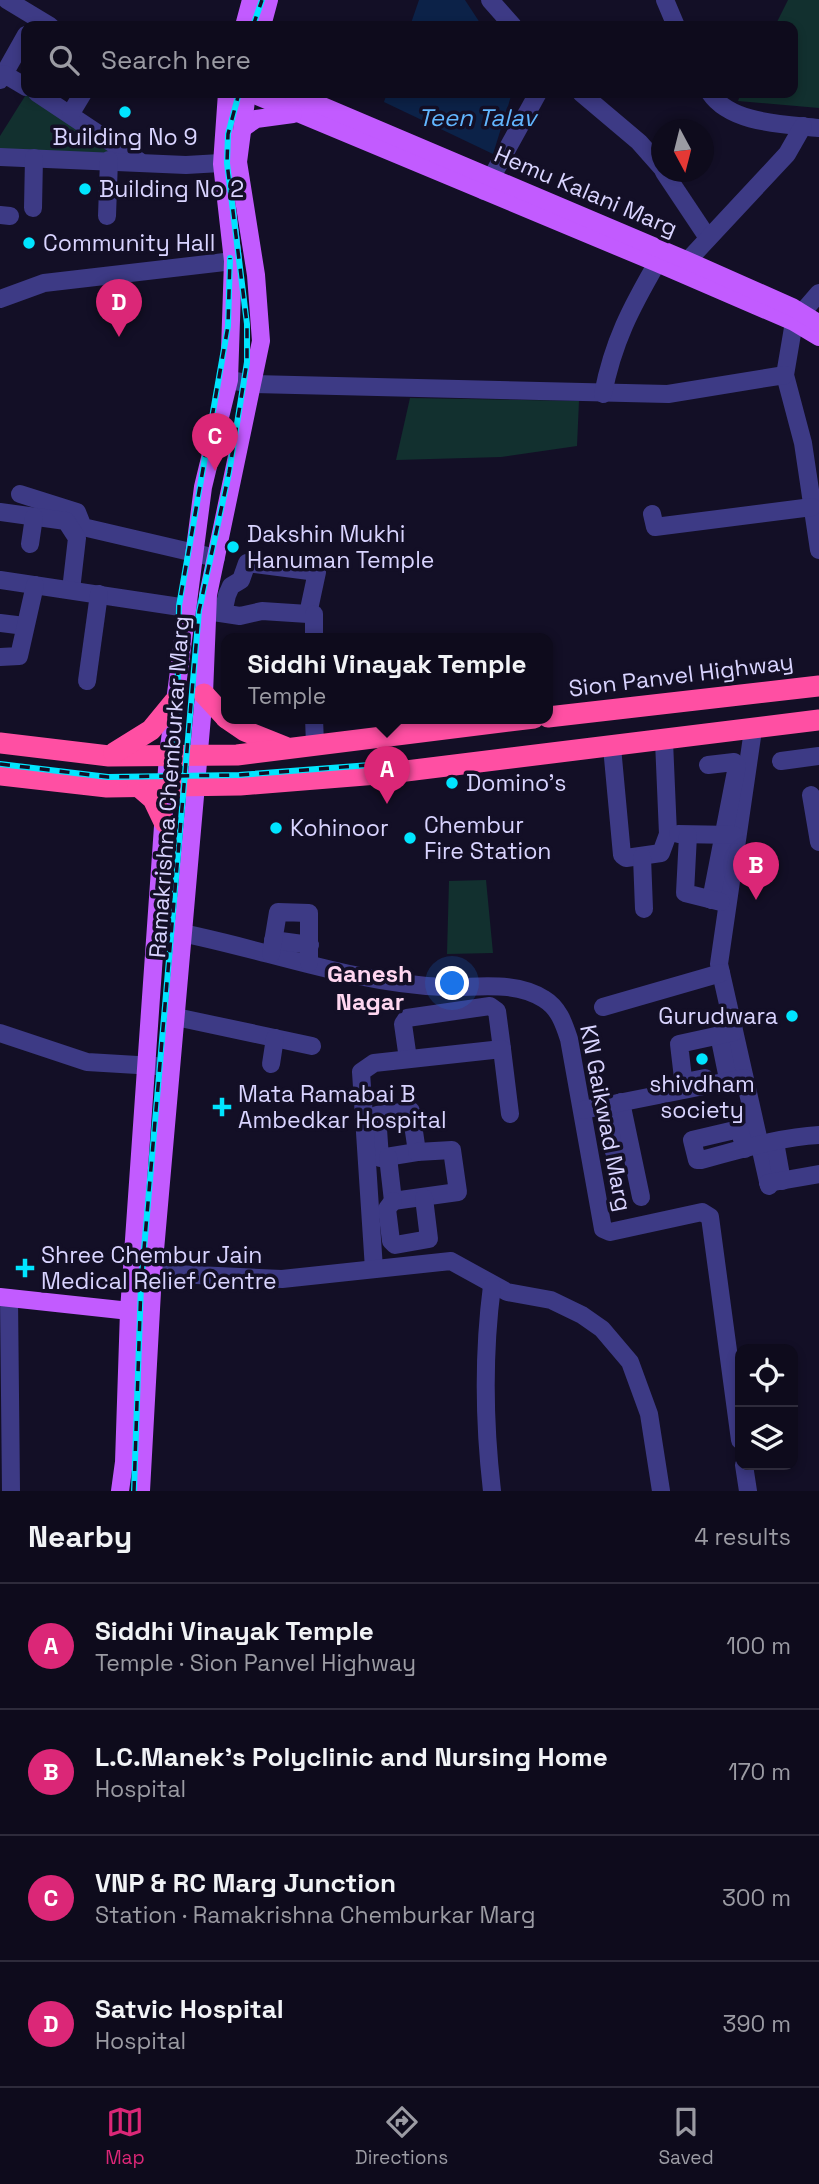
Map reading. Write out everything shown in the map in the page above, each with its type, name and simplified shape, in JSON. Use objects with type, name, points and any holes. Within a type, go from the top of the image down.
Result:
[{"type":"highway","name":"Sion Panvel Highway","points":[[553,716],[819,686]]},
{"type":"highway","points":[[204,694],[221,713]]},
{"type":"highway","points":[[109,755],[152,730],[174,702]]},
{"type":"highway","points":[[0,775],[107,787],[196,786],[390,773],[723,734],[819,720]]},
{"type":"highway","points":[[234,724],[244,731],[287,748]]},
{"type":"highway","points":[[0,743],[109,755],[237,755],[483,724]]},
{"type":"highway","points":[[138,786],[153,799],[163,822]]},
{"type":"main road","points":[[251,0],[252,21]]},
{"type":"main road","points":[[255,21],[269,0]]},
{"type":"main road","name":"Ramakrishna Chemburkar Marg","points":[[120,1491],[124,1462],[129,1311],[168,755],[186,607],[211,456],[229,380],[234,292],[227,204],[230,163],[228,98]]},
{"type":"main road","name":"Ramakrishna Chemburkar Marg","points":[[141,1491],[153,1273],[198,755],[215,612],[216,558],[261,341],[246,201],[230,163],[243,128],[248,98]]},
{"type":"main road","points":[[262,98],[488,185],[657,264],[682,266]]},
{"type":"main road","name":"Hemu Kalani Marg","points":[[303,98],[488,185],[798,318],[819,324]]},
{"type":"main road","points":[[243,128],[256,119],[274,114],[300,113]]},
{"type":"main road","points":[[234,292],[257,289]]},
{"type":"main road","points":[[798,318],[819,337]]},
{"type":"main road","points":[[138,1179],[161,1180]]},
{"type":"main road","points":[[5,1297],[150,1314]]},
{"type":"street","points":[[7,0],[35,21]]},
{"type":"street","points":[[490,0],[509,21]]},
{"type":"street","points":[[665,0],[674,21]]},
{"type":"street","points":[[21,44],[2,77],[21,85]]},
{"type":"street","points":[[46,98],[139,161]]},
{"type":"street","points":[[71,113],[80,98]]},
{"type":"street","points":[[488,185],[535,98]]},
{"type":"street","points":[[588,98],[639,142],[651,156]]},
{"type":"street","points":[[714,98],[717,103],[739,115],[811,127]]},
{"type":"street","points":[[682,266],[811,127]]},
{"type":"street","points":[[0,157],[186,165],[230,163]]},
{"type":"street","points":[[33,208],[34,158]]},
{"type":"street","points":[[107,216],[109,160]]},
{"type":"street","points":[[671,182],[708,238]]},
{"type":"street","points":[[227,204],[246,201]]},
{"type":"street","points":[[0,299],[44,283],[233,261]]},
{"type":"street","points":[[603,394],[612,353],[626,316],[657,264]]},
{"type":"street","points":[[819,293],[798,318],[785,375],[803,443],[819,550]]},
{"type":"street","points":[[229,380],[253,384],[668,394],[785,375]]},
{"type":"street","points":[[211,456],[235,462]]},
{"type":"street","points":[[20,494],[77,512],[83,527],[216,558]]},
{"type":"street","points":[[652,514],[655,527],[812,506]]},
{"type":"street","points":[[0,512],[66,521],[77,538],[71,590]]},
{"type":"street","points":[[30,544],[34,517]]},
{"type":"street","points":[[0,580],[240,616],[261,611],[308,614],[317,572],[247,563],[241,580],[231,586],[215,612]]},
{"type":"street","points":[[0,657],[14,659],[19,656],[35,585]]},
{"type":"street","points":[[87,681],[99,594]]},
{"type":"street","points":[[314,614],[314,633]]},
{"type":"street","points":[[0,623],[25,626]]},
{"type":"street","points":[[314,724],[315,744]]},
{"type":"street","points":[[752,730],[719,901],[719,964],[726,1033],[773,1183],[819,1174]]},
{"type":"street","points":[[723,734],[714,764],[734,762],[737,766],[731,835]]},
{"type":"street","points":[[612,747],[622,855],[626,858],[642,857],[661,853],[668,834],[664,741]]},
{"type":"street","points":[[781,761],[819,756]]},
{"type":"street","points":[[811,795],[819,842]]},
{"type":"street","points":[[668,834],[731,835]]},
{"type":"street","points":[[688,835],[685,894],[719,901]]},
{"type":"street","points":[[642,857],[644,909]]},
{"type":"street","points":[[272,947],[278,912],[309,914],[309,954]]},
{"type":"street","name":"KN Gaikwad Marg","points":[[156,928],[309,954],[414,985],[494,985],[544,999],[561,1017],[583,1110],[603,1229],[610,1232],[702,1212],[710,1217],[736,1407]]},
{"type":"street","points":[[603,1007],[721,973]]},
{"type":"street","points":[[408,1059],[403,1024],[407,1018],[490,1006],[497,1011],[510,1114]]},
{"type":"street","points":[[176,1017],[312,1046]]},
{"type":"street","points":[[726,1033],[679,1044],[683,1078],[690,1081],[738,1074]]},
{"type":"street","points":[[0,1034],[87,1062],[171,1067]]},
{"type":"street","points":[[271,1064],[275,1038]]},
{"type":"street","points":[[393,1201],[371,1137],[361,1072],[374,1063],[502,1049]]},
{"type":"street","points":[[583,1110],[738,1074]]},
{"type":"street","points":[[613,1104],[622,1150],[641,1197]]},
{"type":"street","points":[[371,1137],[377,1115],[411,1111],[417,1152]]},
{"type":"street","points":[[760,1145],[819,1135]]},
{"type":"street","points":[[374,1269],[387,1205],[393,1201],[458,1192],[454,1153],[449,1149],[378,1158]]},
{"type":"street","points":[[590,1155],[622,1150]]},
{"type":"street","points":[[378,1158],[380,1229],[392,1244],[429,1239],[424,1198]]},
{"type":"street","points":[[410,1243],[413,1265]]},
{"type":"street","points":[[153,1273],[282,1279],[452,1261],[492,1286],[551,1300],[582,1315],[624,1352],[649,1414],[661,1491]]},
{"type":"street","points":[[492,1286],[485,1345],[486,1438],[492,1491]]},
{"type":"street","points":[[5,1297],[11,1491]]},
{"type":"street","points":[[745,1470],[748,1491]]},
{"type":"green space","points":[[788,0],[819,0],[819,108],[738,101],[739,98],[798,98],[798,21],[778,21]]},
{"type":"green space","points":[[24,98],[36,98],[140,155],[0,151],[0,136]]},
{"type":"green space","points":[[410,398],[579,401],[577,446],[501,457],[396,460]]},
{"type":"green space","points":[[486,880],[493,953],[447,954],[449,881]]},
{"type":"water","points":[[419,0],[465,0],[479,21],[412,21]]},
{"type":"water","name":"Teen Talav","points":[[385,98],[510,98],[493,154],[384,102]]},
{"type":"railway","points":[[255,21],[262,0]]},
{"type":"railway","points":[[134,1491],[141,1284],[199,611],[229,473],[247,362],[247,324],[227,163],[228,134],[238,98]]},
{"type":"railway","points":[[176,775],[179,606],[228,326],[230,258]]},
{"type":"railway","points":[[0,764],[108,777],[239,775],[370,765]]},
{"type":"place","name":"Building No 9","points":[[125,112]]},
{"type":"place","name":"Building No 2","points":[[85,189]]},
{"type":"place","name":"Community Hall","points":[[29,243]]},
{"type":"place","name":"Satvic Hospital","points":[[119,337]]},
{"type":"place","name":"VNP & RC Marg Junction","points":[[215,471]]},
{"type":"place","name":"Dakshin Mukhi Hanuman Temple","points":[[233,547]]},
{"type":"place","name":"Domino's","points":[[452,783]]},
{"type":"place","name":"Siddhi Vinayak Temple","points":[[387,804]]},
{"type":"place","name":"Kohinoor","points":[[276,828]]},
{"type":"place","name":"Chembur Fire Station","points":[[410,838]]},
{"type":"place","name":"L.C.Manek's Polyclinic and Nursing Home","points":[[756,900]]},
{"type":"place","name":"Gurudwara","points":[[792,1016]]},
{"type":"place","name":"shivdham society","points":[[702,1059]]},
{"type":"place","name":"Mata Ramabai B Ambedkar Hospital","points":[[222,1107]]},
{"type":"place","name":"Shree Chembur Jain Medical Relief Centre","points":[[25,1268]]},
{"type":"district","name":"Ganesh Nagar","points":[[370,988]]}]
